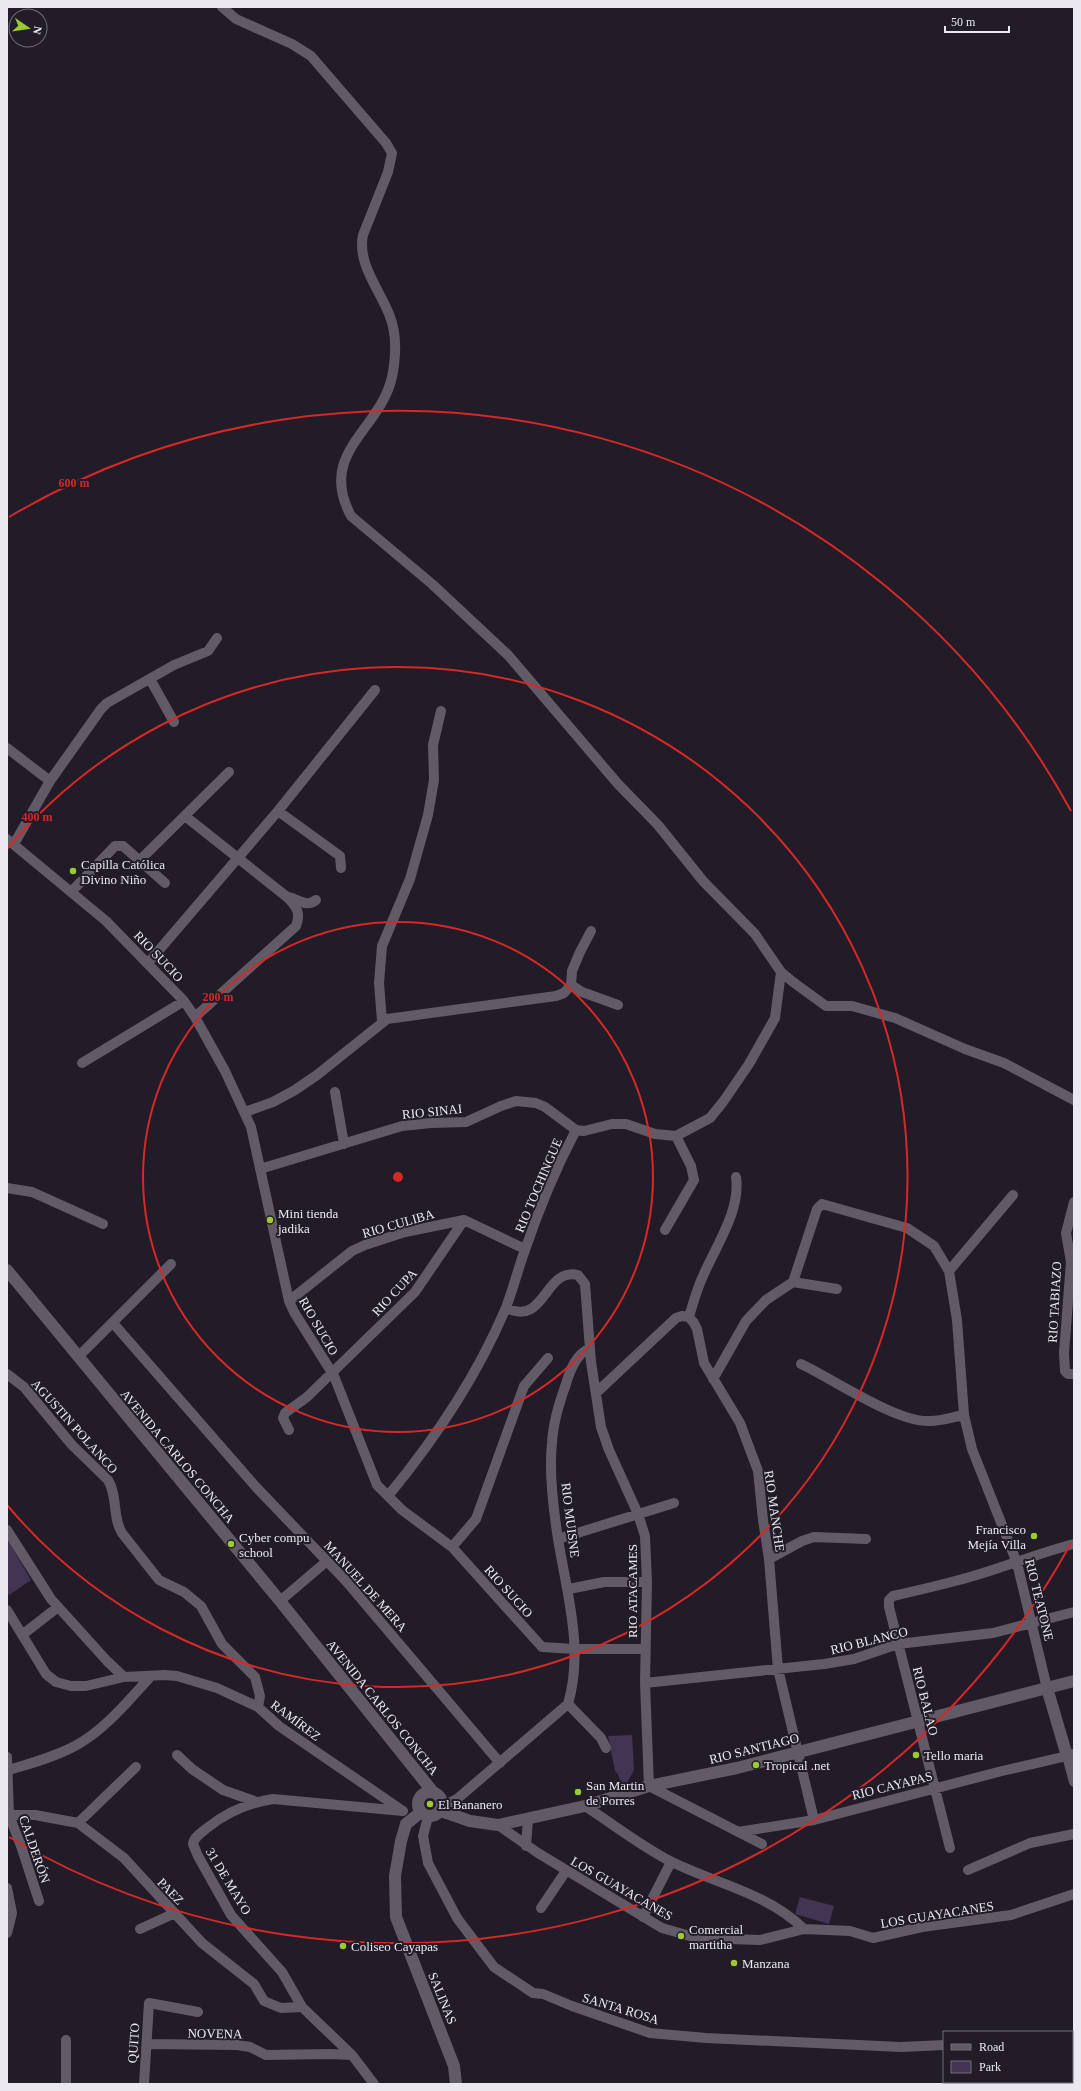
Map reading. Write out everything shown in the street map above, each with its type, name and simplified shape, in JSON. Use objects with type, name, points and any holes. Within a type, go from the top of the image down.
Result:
[{"type":"street","points":[[222,7],[236,19],[292,44],[311,56],[386,143],[392,153],[388,172],[363,235],[361,248],[364,259],[390,315],[394,328],[395,354],[392,376],[385,397],[347,455],[341,471],[341,486],[344,502],[352,516],[432,584],[508,655],[618,784],[658,825],[703,881],[755,934],[781,972],[826,1006],[852,1006],[895,1018],[965,1049],[1004,1063],[1074,1100]]},
{"type":"street","points":[[11,841],[50,781],[100,710],[107,703],[174,665],[208,651],[217,638]]},
{"type":"street","points":[[150,679],[174,722]]},
{"type":"street","points":[[148,963],[236,858],[278,811],[375,690]]},
{"type":"street","points":[[382,1021],[379,983],[382,946],[410,879],[428,815],[434,780],[433,745],[441,711]]},
{"type":"street","points":[[7,748],[50,781]]},
{"type":"street","points":[[139,861],[229,772]]},
{"type":"street","points":[[278,811],[340,856],[341,868]]},
{"type":"street","points":[[185,816],[287,897],[298,910],[299,918],[296,926],[195,1017]]},
{"type":"street","name":"RIO SUCIO","points":[[11,841],[106,921],[184,1001],[195,1017],[245,1112],[251,1127],[289,1301],[332,1372],[362,1444],[377,1485],[408,1515],[452,1547],[542,1647],[574,1649],[645,1649]]},
{"type":"street","points":[[71,892],[115,846],[123,846],[165,883]]},
{"type":"street","points":[[287,897],[306,904],[312,903],[316,900]]},
{"type":"street","points":[[245,1112],[273,1102],[295,1090],[316,1075],[382,1021],[392,1018],[556,996],[564,993],[571,985],[575,965],[583,943],[591,931]]},
{"type":"street","name":"RIO TOCHINGUE","points":[[388,1496],[438,1431],[475,1371],[506,1308],[525,1249],[545,1198],[576,1130],[584,1131],[612,1124],[626,1124],[655,1134],[676,1136],[691,1130],[710,1118],[749,1064],[775,1018],[781,972]]},
{"type":"street","points":[[571,985],[582,992],[618,1005]]},
{"type":"street","points":[[82,1062],[184,1001]]},
{"type":"street","points":[[335,1092],[344,1144]]},
{"type":"street","name":"RIO SINAI","points":[[260,1169],[402,1126],[466,1122],[516,1101],[536,1103],[576,1130]]},
{"type":"street","points":[[665,1230],[694,1180],[691,1166],[676,1136]]},
{"type":"street","points":[[596,1393],[671,1322],[682,1316],[689,1317],[702,1278],[731,1215],[736,1198],[736,1177]]},
{"type":"street","points":[[7,1188],[32,1192],[103,1224]]},
{"type":"street","points":[[949,1271],[1013,1195]]},
{"type":"street","name":"RIO TABIAZO","points":[[1074,1202],[1066,1233],[1070,1262],[1064,1353],[1065,1370],[1068,1374],[1074,1374]]},
{"type":"street","name":"RIO TEATONE","points":[[793,1282],[817,1209],[822,1204],[907,1228],[934,1246],[949,1271],[957,1320],[964,1415],[972,1449],[1018,1563],[1047,1688],[1070,1756],[1074,1781]]},
{"type":"street","points":[[464,1220],[525,1249]]},
{"type":"street","name":"RIO CULIBA","points":[[289,1301],[339,1260],[365,1245],[405,1232],[464,1220]]},
{"type":"street","name":"RIO CUPA","points":[[289,1430],[283,1418],[285,1413],[307,1397],[415,1292],[464,1220]]},
{"type":"street","points":[[78,1358],[171,1264]]},
{"type":"street","name":"AVENIDA CARLOS CONCHA","points":[[7,1270],[78,1358],[280,1601],[433,1792]]},
{"type":"street","name":"RIO ATACAMES","points":[[506,1308],[519,1313],[528,1311],[536,1306],[562,1276],[567,1274],[578,1275],[587,1290],[590,1348],[601,1427],[609,1450],[638,1514],[645,1536],[647,1582],[645,1683],[649,1786]]},
{"type":"street","points":[[713,1379],[746,1321],[766,1300],[793,1282],[837,1289]]},
{"type":"street","name":"RIO MANCHE","points":[[689,1317],[697,1329],[704,1363],[724,1394],[740,1423],[758,1471],[769,1559],[778,1669],[814,1820]]},
{"type":"street","name":"MANUEL DE MERA","points":[[113,1323],[256,1487],[327,1561],[500,1763]]},
{"type":"street","name":"RIO MUISNE","points":[[568,1704],[574,1684],[574,1624],[569,1589],[558,1539],[554,1501],[552,1444],[558,1407],[567,1379],[578,1357],[590,1348]]},
{"type":"street","points":[[452,1547],[476,1519],[524,1386],[548,1358]]},
{"type":"street","points":[[801,1364],[883,1407],[908,1417],[930,1421],[964,1415]]},
{"type":"street","name":"AGUSTIN POLANCO","points":[[7,1374],[24,1387],[72,1444],[108,1480],[112,1487],[118,1526],[122,1533],[159,1580],[184,1592],[201,1606],[222,1644],[255,1677],[260,1696],[258,1707]]},
{"type":"street","points":[[558,1539],[674,1503]]},
{"type":"street","points":[[7,1530],[30,1568],[58,1607],[107,1661],[124,1677]]},
{"type":"street","points":[[769,1559],[802,1541],[814,1537],[866,1539]]},
{"type":"street","points":[[1018,1563],[1044,1552],[1074,1544]]},
{"type":"street","points":[[280,1601],[327,1561]]},
{"type":"street","name":"RIO BALAO","points":[[950,1848],[889,1608],[889,1600],[893,1596],[958,1581],[1018,1563]]},
{"type":"street","points":[[569,1589],[604,1582],[647,1582]]},
{"type":"street","points":[[22,1635],[58,1607]]},
{"type":"street","name":"RAMÍREZ","points":[[7,1610],[46,1674],[56,1682],[71,1686],[86,1686],[124,1677],[178,1676],[217,1688],[258,1707],[279,1726],[416,1814]]},
{"type":"street","name":"RIO BLANCO","points":[[645,1683],[778,1669],[854,1659],[898,1644],[993,1633],[1074,1612]]},
{"type":"street","points":[[9,1770],[45,1760],[76,1745],[105,1724],[151,1676]]},
{"type":"street","name":"RIO SANTIAGO","points":[[442,1809],[470,1821],[498,1825],[528,1819],[584,1806],[649,1786],[737,1768],[1074,1681]]},
{"type":"street","points":[[442,1809],[440,1796],[433,1792],[426,1792],[420,1797],[416,1814],[432,1816],[457,1799],[568,1704],[601,1738],[606,1748]]},
{"type":"street","points":[[177,1755],[192,1769],[223,1790],[257,1802]]},
{"type":"street","name":"RIO CAYAPAS","points":[[738,1832],[814,1820],[1002,1771],[1070,1756]]},
{"type":"street","name":"CALDERÓN","points":[[7,1757],[9,1770],[9,1815],[39,1901]]},
{"type":"street","points":[[78,1823],[136,1767]]},
{"type":"street","points":[[649,1786],[762,1844]]},
{"type":"street","name":"31 DE MAYO","points":[[374,2084],[352,2055],[302,2007],[282,1972],[231,1915],[198,1856],[193,1844],[195,1838],[222,1816],[235,1809],[273,1799],[416,1814]]},
{"type":"street","points":[[584,1806],[672,1862],[772,1903],[790,1915],[804,1930]]},
{"type":"street","name":"SANTA ROSA","points":[[416,1814],[423,1831],[428,1863],[456,1918],[494,1967],[534,1993],[543,1994],[572,2006],[656,2034],[706,2038],[901,2047],[943,2045]]},
{"type":"street","name":"SALINAS","points":[[416,1814],[404,1829],[395,1876],[396,1917],[454,2066],[456,2084]]},
{"type":"street","name":"PAEZ","points":[[9,1815],[35,1815],[78,1823],[124,1858],[202,1943],[254,1984],[264,2000],[281,2008],[302,2007]]},
{"type":"street","points":[[526,1846],[528,1819]]},
{"type":"street","name":"LOS GUAYACANES","points":[[498,1825],[526,1846],[662,1928],[696,1938],[760,1940],[804,1930],[850,1931],[873,1938],[922,1927],[1011,1915],[1074,1894]]},
{"type":"street","points":[[968,1870],[1030,1843],[1074,1834]]},
{"type":"street","points":[[644,1917],[672,1862]]},
{"type":"street","points":[[541,1908],[566,1871]]},
{"type":"street","points":[[7,1888],[12,1913],[7,1933]]},
{"type":"street","points":[[140,1929],[175,1913]]},
{"type":"street","name":"QUITO","points":[[144,2084],[149,2003],[198,2012]]},
{"type":"street","points":[[66,2040],[66,2084]]},
{"type":"street","name":"NOVENA","points":[[146,2044],[237,2045],[250,2047],[266,2055],[281,2056],[330,2054],[352,2055]]},
{"type":"green space","points":[[9,1542],[31,1580],[9,1595],[7,1592],[7,1543]]},
{"type":"green space","points":[[632,1735],[634,1770],[626,1785],[622,1786],[618,1774],[615,1771],[608,1736]]},
{"type":"green space","points":[[800,1897],[834,1906],[829,1924],[795,1914]]},
{"type":"place","name":"Capilla Católica Divino Niño","points":[[73,871]]},
{"type":"place","name":"Mini tienda jadika","points":[[270,1220]]},
{"type":"place","name":"Francisco Mejía Villa","points":[[1034,1536]]},
{"type":"place","name":"Cyber compu school","points":[[231,1544]]},
{"type":"place","name":"Tello maria","points":[[916,1755]]},
{"type":"place","name":"Tropical .net","points":[[756,1765]]},
{"type":"place","name":"San Martin de Porres","points":[[578,1792]]},
{"type":"place","name":"El Bananero","points":[[430,1804]]},
{"type":"place","name":"Comercial martitha","points":[[681,1936]]},
{"type":"place","name":"Coliseo Cayapas","points":[[343,1946]]},
{"type":"place","name":"Manzana","points":[[734,1963]]}]
